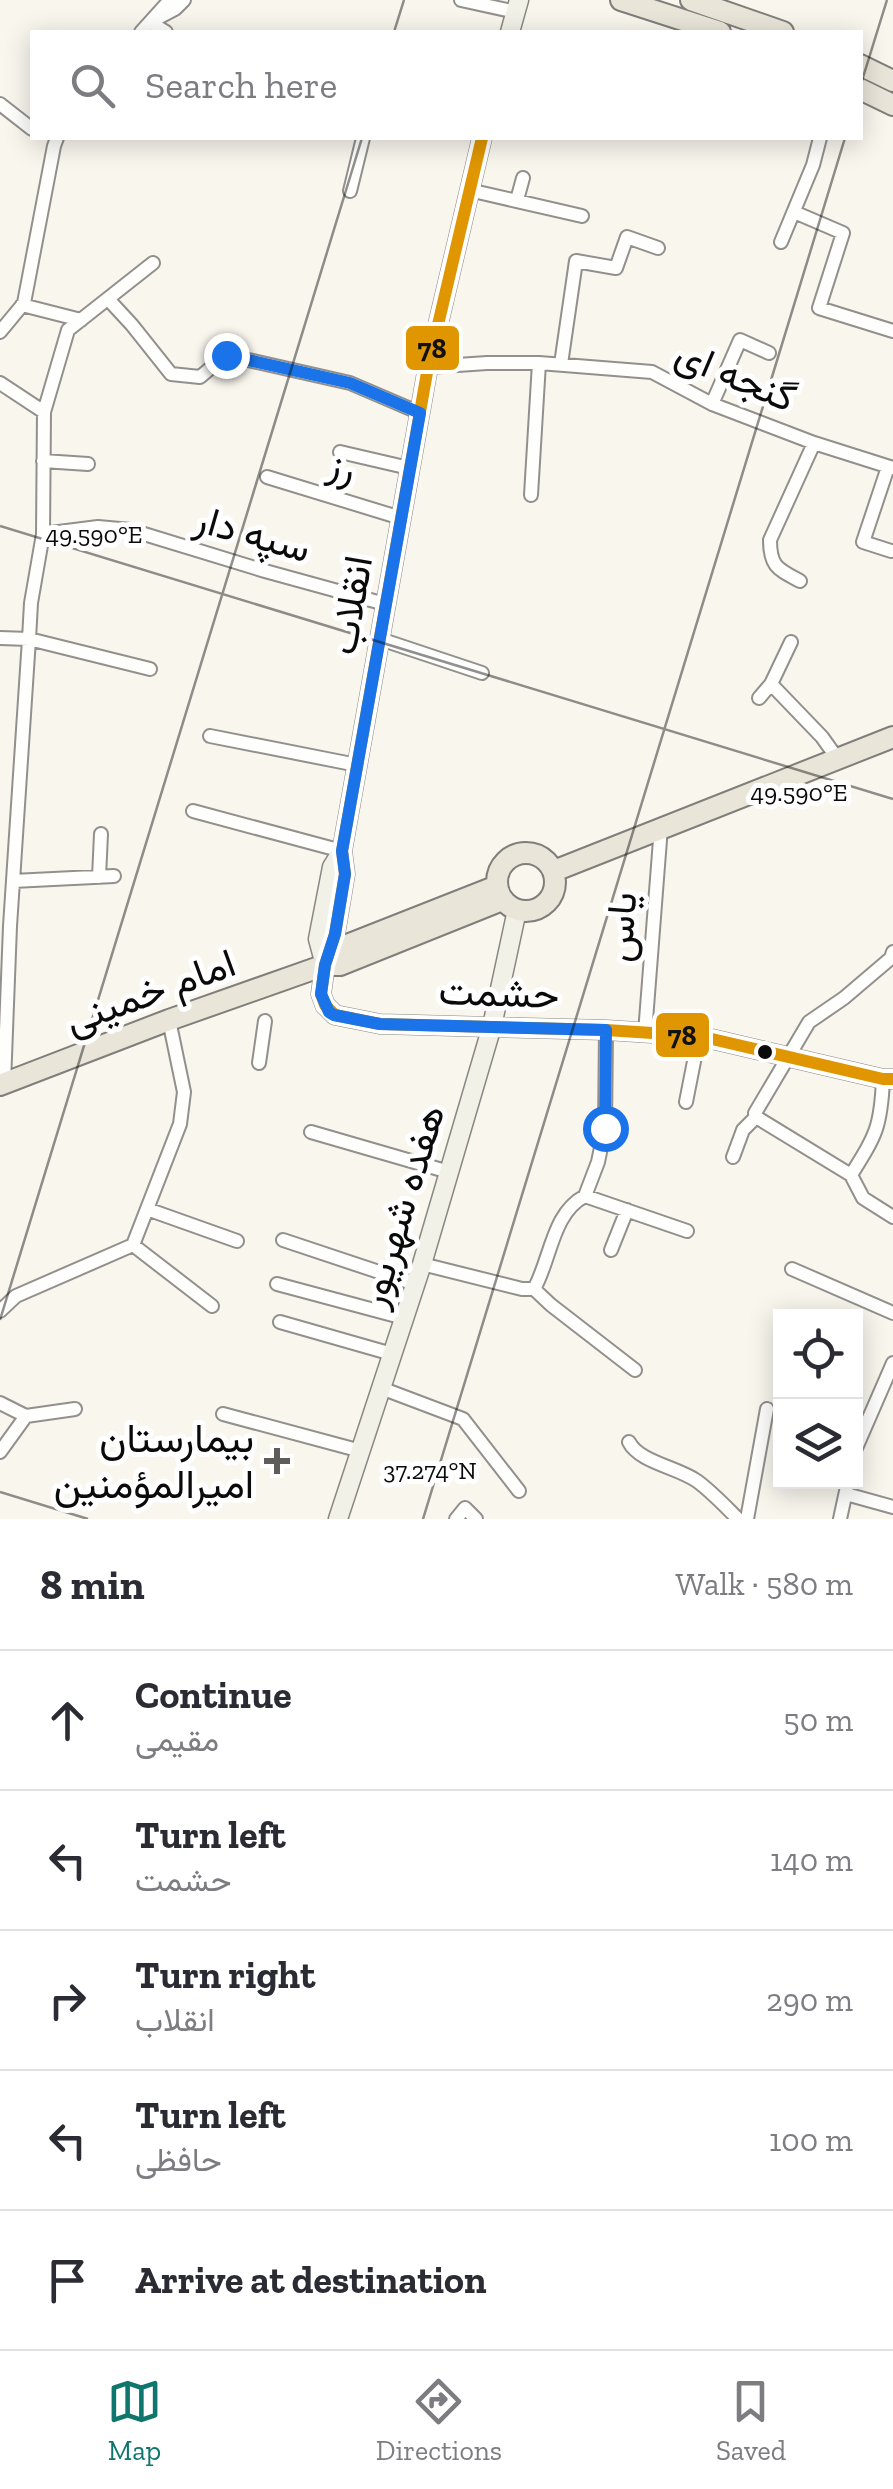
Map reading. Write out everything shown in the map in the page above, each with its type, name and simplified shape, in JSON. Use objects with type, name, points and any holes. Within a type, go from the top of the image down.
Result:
[{"type":"main road","points":[[621,0],[714,30]]},
{"type":"main road","points":[[691,0],[777,30]]},
{"type":"main road","points":[[511,30],[521,4]]},
{"type":"main road","points":[[519,30],[521,4]]},
{"type":"main road","points":[[863,66],[893,81]]},
{"type":"main road","points":[[863,90],[893,105]]},
{"type":"main road","name":"انقلاب","points":[[325,965],[318,940],[332,867],[342,851],[428,367],[482,140]]},
{"type":"main road","points":[[554,871],[893,737]]},
{"type":"main road","points":[[533,853],[554,871],[551,899],[536,910],[505,899],[500,868],[514,855],[533,853]]},
{"type":"main road","name":"امام خمینی","points":[[2,1084],[325,965],[337,949],[505,899]]},
{"type":"main road","name":"هفده شهریور","points":[[339,1519],[422,1264],[492,1026],[505,899]]},
{"type":"main road","name":"حشمت","points":[[325,965],[321,994],[334,1015],[380,1024],[700,1036],[888,1079]]},
{"type":"main road","points":[[497,1005],[502,1020],[521,1027]]},
{"type":"street","points":[[146,27],[170,0]]},
{"type":"street","points":[[146,27],[184,0]]},
{"type":"street","points":[[461,0],[521,4]]},
{"type":"street","points":[[0,104],[30,127]]},
{"type":"street","points":[[0,332],[22,305],[51,140]]},
{"type":"street","points":[[350,191],[363,140]]},
{"type":"street","points":[[781,242],[814,165],[820,140]]},
{"type":"street","points":[[517,200],[523,178]]},
{"type":"street","points":[[470,190],[582,216]]},
{"type":"street","points":[[794,212],[844,233],[818,308],[893,332]]},
{"type":"street","points":[[561,364],[576,261],[616,268],[626,237],[658,248]]},
{"type":"street","points":[[2,1084],[5,926],[12,881],[31,603],[43,534],[44,412],[68,330],[153,264]]},
{"type":"street","points":[[108,299],[171,374],[200,377],[226,355],[350,383],[420,413]]},
{"type":"street","points":[[22,305],[80,320]]},
{"type":"street","points":[[712,404],[740,340],[769,352]]},
{"type":"street","points":[[530,495],[539,363]]},
{"type":"street","name":"گنجه ای","points":[[428,367],[539,363],[652,372],[712,404],[891,467]]},
{"type":"street","points":[[0,383],[44,412]]},
{"type":"street","points":[[800,581],[776,567],[770,555],[770,540],[814,443]]},
{"type":"street","points":[[340,452],[409,468]]},
{"type":"street","points":[[44,461],[88,464]]},
{"type":"street","points":[[890,552],[863,542],[891,467]]},
{"type":"street","name":"رز","points":[[266,477],[400,518]]},
{"type":"street","name":"سپه دار","points":[[43,534],[98,527],[131,530],[386,604]]},
{"type":"street","points":[[0,638],[29,639],[150,669]]},
{"type":"street","points":[[380,638],[482,674]]},
{"type":"street","points":[[759,698],[771,684],[791,642]]},
{"type":"street","points":[[771,684],[837,758]]},
{"type":"street","points":[[210,736],[357,765]]},
{"type":"street","points":[[193,811],[342,851]]},
{"type":"street","name":"یاس","points":[[645,1033],[661,827]]},
{"type":"street","points":[[99,877],[101,834]]},
{"type":"street","points":[[12,881],[114,876]]},
{"type":"street","points":[[756,1118],[755,1113],[809,1022],[844,998],[893,952]]},
{"type":"street","points":[[0,1311],[16,1296],[133,1245],[180,1124],[184,1092],[169,1020]]},
{"type":"street","points":[[260,1063],[265,1020]]},
{"type":"street","points":[[534,1289],[559,1224],[585,1196],[598,1162],[605,1128],[606,1030]]},
{"type":"street","points":[[686,1102],[700,1036]]},
{"type":"street","points":[[851,1175],[875,1137],[888,1079]]},
{"type":"street","points":[[733,1157],[743,1130],[756,1118]]},
{"type":"street","points":[[756,1118],[851,1175],[863,1198],[893,1218]]},
{"type":"street","points":[[311,1132],[450,1172]]},
{"type":"street","points":[[585,1196],[687,1231]]},
{"type":"street","points":[[147,1209],[236,1241]]},
{"type":"street","points":[[611,1250],[626,1210]]},
{"type":"street","points":[[283,1240],[415,1284]]},
{"type":"street","points":[[133,1245],[212,1306]]},
{"type":"street","points":[[422,1264],[534,1289],[635,1370]]},
{"type":"street","points":[[792,1268],[893,1313]]},
{"type":"street","points":[[276,1284],[404,1318]]},
{"type":"street","points":[[280,1322],[392,1354]]},
{"type":"street","points":[[863,1432],[893,1363]]},
{"type":"street","points":[[381,1388],[463,1419],[519,1491]]},
{"type":"street","points":[[0,1402],[26,1416],[75,1409]]},
{"type":"street","points":[[747,1519],[767,1408]]},
{"type":"street","points":[[223,1414],[361,1452]]},
{"type":"street","points":[[0,1452],[26,1416]]},
{"type":"street","points":[[628,1442],[633,1450],[696,1481],[738,1519]]},
{"type":"street","points":[[840,1519],[847,1489]]},
{"type":"street","points":[[849,1489],[893,1507]]},
{"type":"street","points":[[456,1519],[464,1508],[476,1519]]},
{"type":"transit line","name":"78","points":[[482,140],[428,367],[342,851],[345,874],[335,934],[325,965],[321,994],[325,1005],[335,1015],[380,1024],[699,1036],[893,1079]]},
{"type":"place","name":"بیمارستان امیرالمؤمنین","points":[[277,1461]]},
{"type":"route","points":[[226,355],[350,383],[420,413],[342,851],[345,874],[335,934],[325,965],[321,994],[325,1005],[334,1015],[380,1024],[606,1030],[605,1128]]}]
